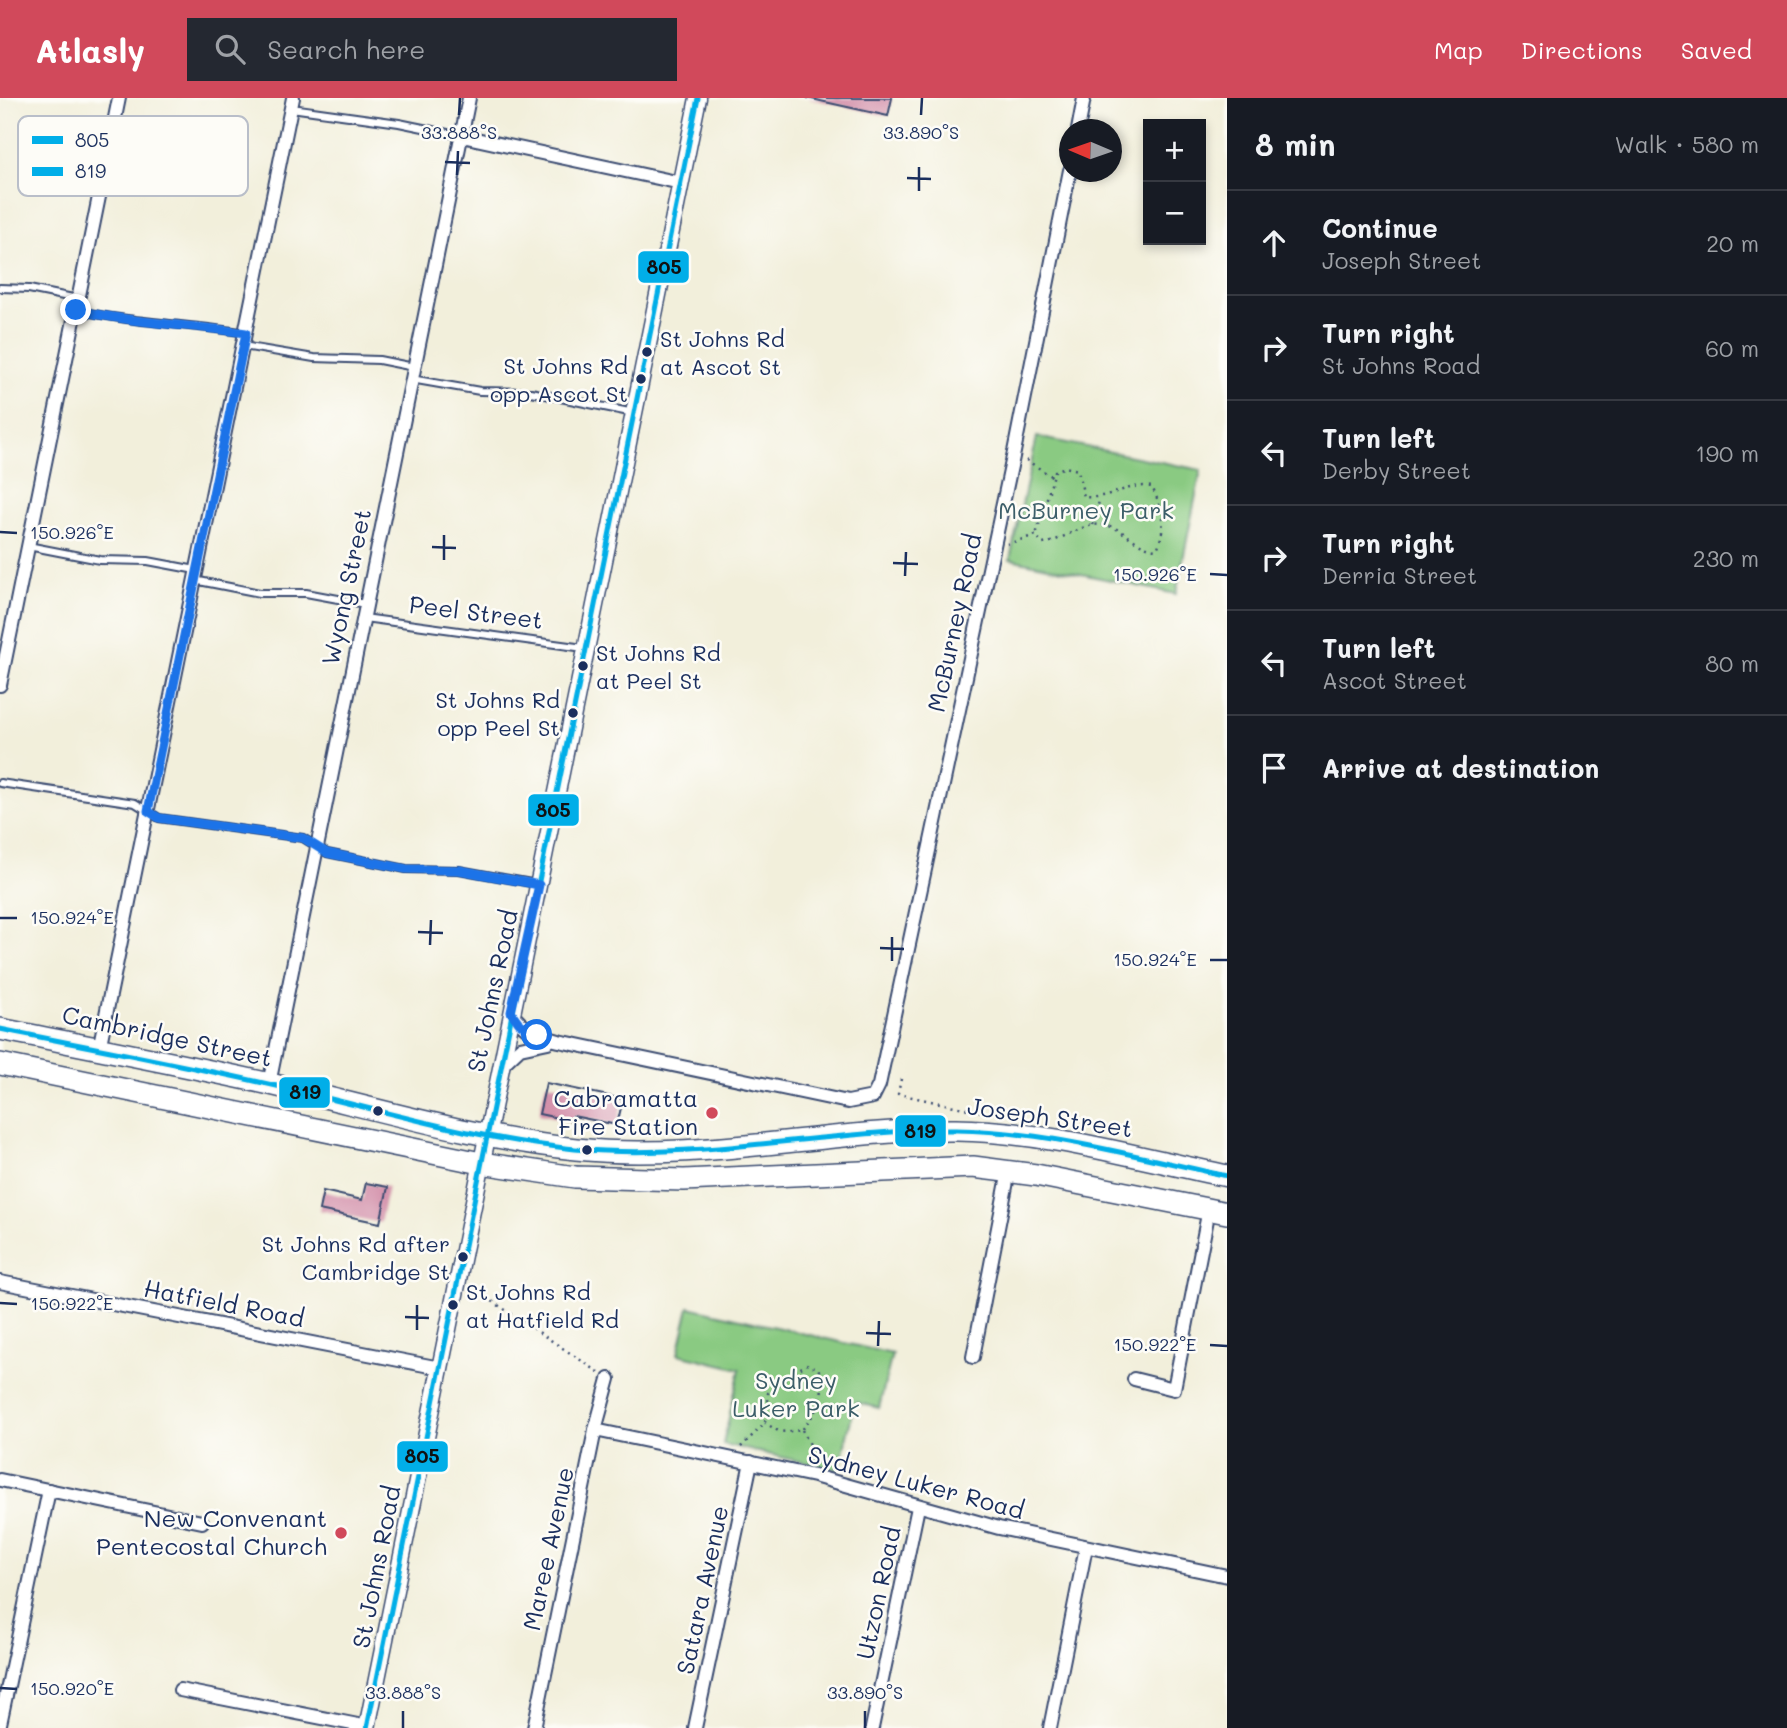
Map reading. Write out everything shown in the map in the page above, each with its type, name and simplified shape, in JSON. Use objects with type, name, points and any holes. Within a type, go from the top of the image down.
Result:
[{"type":"highway","name":"Cambridge Street","points":[[0,1029],[269,1084],[409,1118],[487,1133]]},
{"type":"highway","points":[[0,1064],[481,1163],[575,1177],[639,1181],[923,1167],[1009,1171],[1218,1211]]},
{"type":"highway","name":"Joseph Street","points":[[487,1133],[574,1149],[638,1153],[692,1151],[883,1133],[982,1131],[1038,1138],[1227,1176]]},
{"type":"main road","name":"St Johns Road","points":[[368,1727],[511,1012],[539,885],[584,648],[698,98]]},
{"type":"street","points":[[115,116],[119,98]]},
{"type":"street","name":"Wyong Street","points":[[269,1084],[469,98]]},
{"type":"street","points":[[1080,119],[1084,98]]},
{"type":"street","points":[[99,1049],[292,103]]},
{"type":"street","points":[[461,136],[681,183]]},
{"type":"street","name":"McBurney Road","points":[[559,1041],[848,1102],[873,1097],[879,1085],[1014,452],[1067,182]]},
{"type":"street","points":[[0,685],[99,196]]},
{"type":"street","points":[[511,1012],[519,1023],[537,1035],[559,1041]]},
{"type":"street","points":[[500,1067],[520,1048],[559,1041]]},
{"type":"street","points":[[973,1357],[1009,1171]]},
{"type":"street","points":[[1134,1379],[1174,1390],[1218,1211]]},
{"type":"street","name":"Hatfield Road","points":[[0,1282],[440,1368]]},
{"type":"street","name":"Maree Avenue","points":[[534,1728],[595,1430],[608,1379]]},
{"type":"street","name":"Sydney Luker Road","points":[[595,1430],[814,1476],[918,1507],[1087,1547],[1227,1576]]},
{"type":"street","name":"Satara Avenue","points":[[695,1728],[751,1462]]},
{"type":"street","points":[[0,1480],[202,1522]]},
{"type":"street","points":[[0,1724],[49,1490]]},
{"type":"street","name":"Utzon Road","points":[[872,1728],[918,1507]]},
{"type":"street","points":[[1050,1728],[1087,1547]]},
{"type":"street","points":[[0,1654],[14,1656]]},
{"type":"street","points":[[180,1690],[368,1727]]},
{"type":"lane","points":[[292,103],[461,136]]},
{"type":"lane","points":[[0,288],[29,289],[128,322],[193,325],[314,358],[379,360],[412,373],[480,391],[531,392],[634,413]]},
{"type":"lane","points":[[28,547],[100,560],[148,561],[260,593],[306,593],[365,604]]},
{"type":"lane","name":"Peel Street","points":[[362,617],[584,648]]},
{"type":"lane","points":[[0,783],[135,803],[159,818],[303,838],[327,853],[406,869],[459,870],[539,885]]},
{"type":"path","points":[[1014,452],[1053,477]]},
{"type":"path","points":[[1065,467],[1078,470],[1084,497],[1099,499],[1141,484],[1152,487],[1163,510],[1162,538],[1157,549],[1148,549],[1111,526],[1093,525],[1042,544],[1036,535],[1055,471],[1065,467]]},
{"type":"path","points":[[1093,525],[1099,499]]},
{"type":"path","points":[[1002,506],[1041,517]]},
{"type":"path","points":[[993,547],[1036,535]]},
{"type":"path","points":[[898,1094],[901,1079]]},
{"type":"path","points":[[480,1297],[492,1301],[608,1379]]},
{"type":"path","points":[[735,1459],[751,1435],[765,1423],[768,1393],[806,1364],[818,1368],[823,1389],[818,1406],[802,1430]]},
{"type":"path","points":[[765,1423],[780,1432],[802,1430]]},
{"type":"path","points":[[802,1430],[817,1457],[814,1476]]},
{"type":"green space","name":"McBurney Park","points":[[1037,437],[1201,470],[1176,594],[1010,559]]},
{"type":"green space","name":"Sydney Luker Park","points":[[689,1307],[892,1354],[879,1408],[855,1402],[839,1470],[723,1444],[740,1369],[678,1354]]},
{"type":"building","points":[[807,98],[892,98],[888,116]]},
{"type":"building","name":"Cabramatta Fire Station","points":[[546,1083],[623,1099],[617,1125],[573,1116],[572,1121],[539,1114]]},
{"type":"building","points":[[366,1183],[388,1187],[380,1223],[319,1210],[323,1191],[362,1200]]},
{"type":"transit line","name":"805","points":[[367,1728],[698,98]]},
{"type":"transit line","name":"819","points":[[0,1029],[221,1074],[434,1124],[539,1145],[623,1152],[671,1151],[908,1131],[990,1131],[1093,1146],[1227,1176]]},
{"type":"place","name":"St Johns Rd at Ascot St","points":[[647,352]]},
{"type":"place","name":"St Johns Rd opp Ascot St","points":[[641,379]]},
{"type":"place","name":"St Johns Rd at Peel St","points":[[583,666]]},
{"type":"place","name":"St Johns Rd opp Peel St","points":[[573,713]]},
{"type":"place","name":"Cabramatta Fire Station","points":[[712,1113]]},
{"type":"place","name":"St Johns Rd after Cambridge St","points":[[463,1257]]},
{"type":"place","name":"St Johns Rd at Hatfield Rd","points":[[453,1305]]},
{"type":"place","name":"New Convenant Pentecostal Church","points":[[341,1533]]},
{"type":"route","points":[[76,310],[128,322],[193,325],[246,333],[148,811],[159,818],[187,823],[303,838],[327,853],[406,869],[459,870],[539,885],[511,1012],[519,1023],[537,1035]]}]
